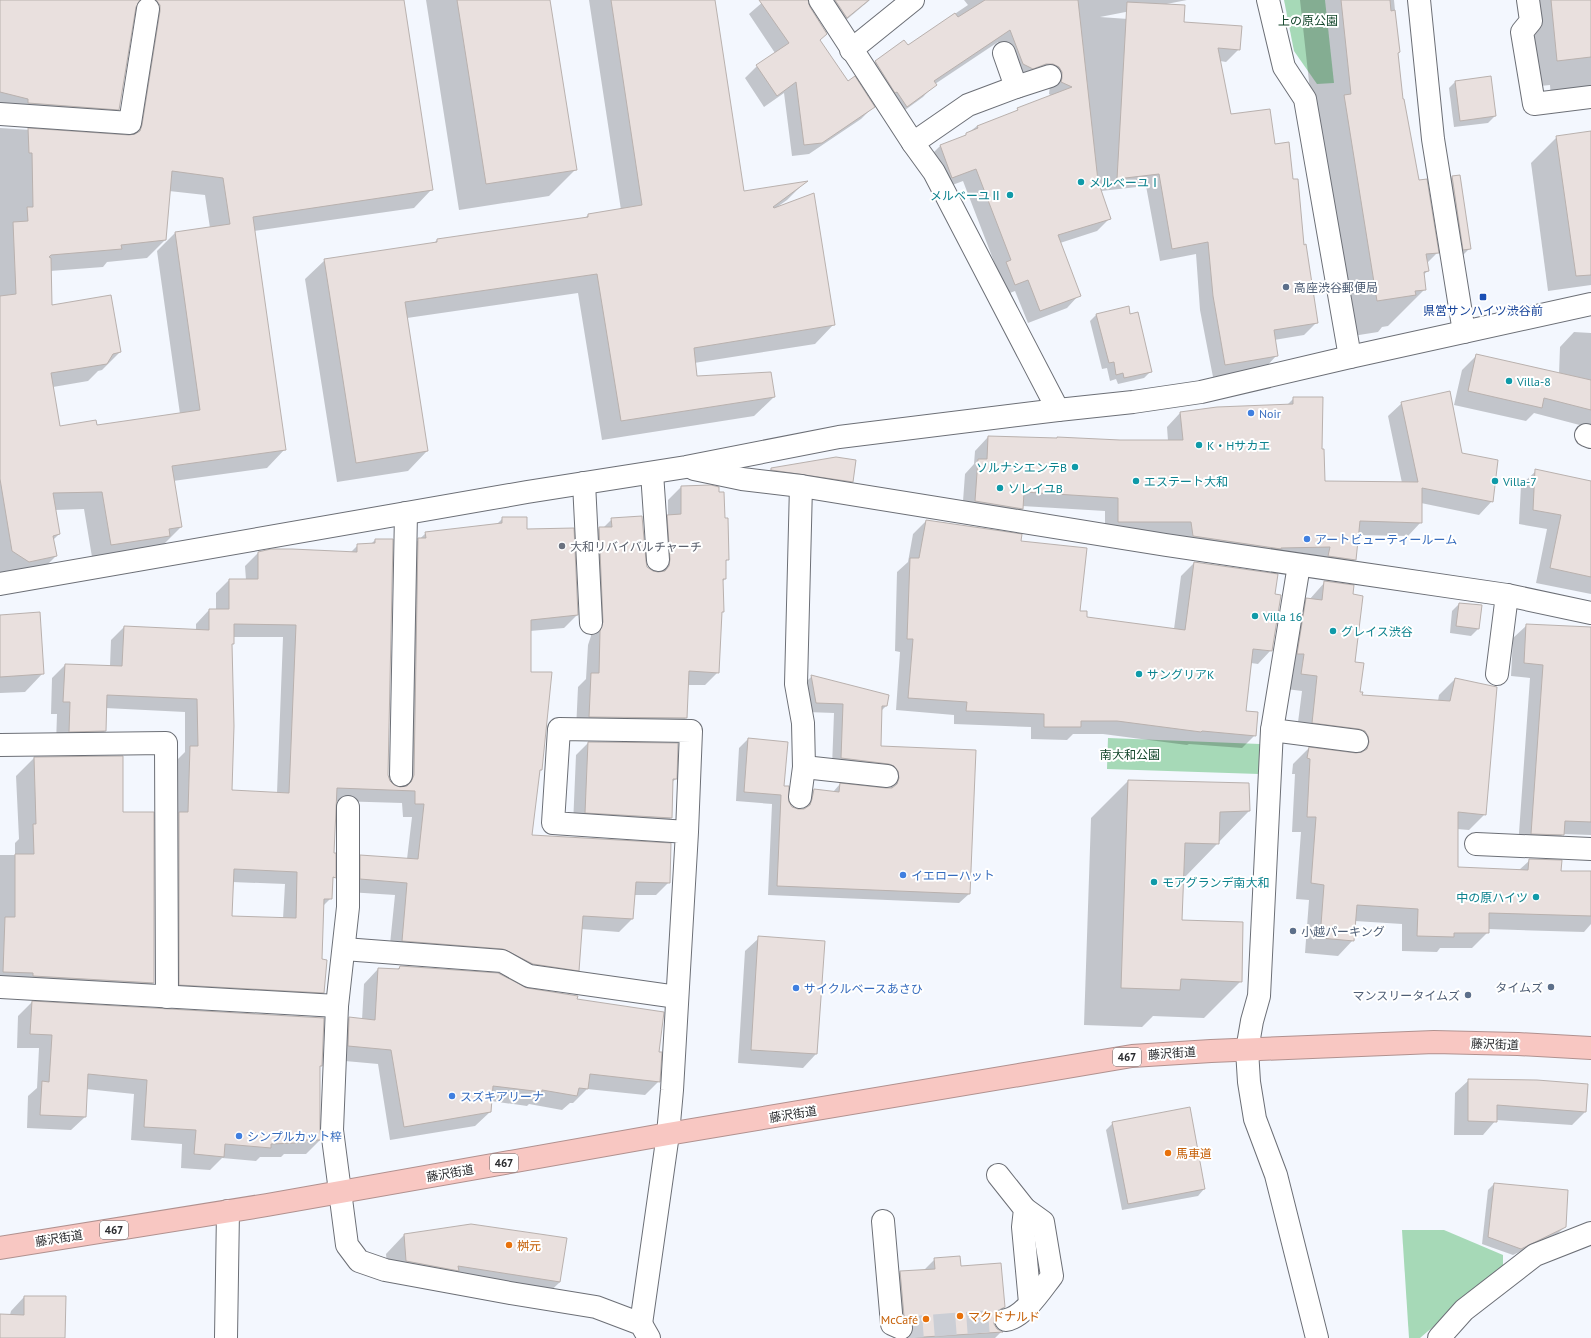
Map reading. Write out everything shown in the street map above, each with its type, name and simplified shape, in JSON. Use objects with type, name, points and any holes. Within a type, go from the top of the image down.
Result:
[{"type":"highway","name":"藤沢街道","points":[[0,1248],[228,1211],[668,1134],[1132,1056],[1434,1042],[1518,1044],[1591,1048]]},
{"type":"street","points":[[820,0],[913,144],[934,172],[1058,410]]},
{"type":"street","points":[[851,50],[914,0]]},
{"type":"street","points":[[1268,0],[1284,68],[1305,99],[1350,357]]},
{"type":"street","points":[[1419,0],[1434,139],[1464,332]]},
{"type":"street","points":[[1528,0],[1531,21],[1522,32],[1534,104],[1591,97]]},
{"type":"street","points":[[0,114],[130,123],[148,9]]},
{"type":"street","points":[[1004,53],[1016,86]]},
{"type":"street","points":[[913,144],[968,106],[1016,86],[1050,76]]},
{"type":"street","points":[[0,584],[406,513],[652,473],[839,437],[1133,402],[1201,392],[1350,357],[1591,304]]},
{"type":"street","points":[[686,467],[742,479],[801,486],[1299,565],[1507,595],[1591,614]]},
{"type":"street","points":[[652,473],[658,560]]},
{"type":"street","points":[[584,483],[591,623]]},
{"type":"street","points":[[800,797],[804,767],[803,723],[796,684],[801,486]]},
{"type":"street","points":[[401,775],[406,513]]},
{"type":"street","points":[[1299,565],[1272,730],[1259,996],[1252,1021],[1247,1050],[1249,1082],[1255,1119],[1276,1175],[1317,1338]]},
{"type":"street","points":[[1497,674],[1507,595]]},
{"type":"street","points":[[348,807],[348,907],[337,1006],[332,1130],[347,1245],[359,1261],[385,1270],[596,1307],[645,1331],[668,1134],[688,832],[691,731],[558,729],[554,822],[688,832]]},
{"type":"street","points":[[1272,730],[1357,741]]},
{"type":"street","points":[[0,745],[166,743],[167,996]]},
{"type":"street","points":[[804,767],[887,776]]},
{"type":"street","points":[[1476,844],[1591,849]]},
{"type":"street","points":[[344,949],[502,961],[529,976],[678,997]]},
{"type":"street","points":[[0,987],[337,1006]]},
{"type":"street","points":[[998,1174],[1026,1209],[1023,1227],[1030,1303],[1014,1319],[1006,1320]]},
{"type":"street","points":[[226,1338],[228,1211]]},
{"type":"street","points":[[883,1221],[892,1324],[901,1328]]},
{"type":"street","points":[[1439,1338],[1464,1310],[1535,1255],[1591,1233]]},
{"type":"green space","name":"上の原公園","points":[[1284,0],[1325,0],[1334,83],[1317,84],[1294,51]]},
{"type":"green space","name":"南大和公園","points":[[1108,738],[1260,744],[1259,774],[1107,769]]},
{"type":"green space","points":[[1402,1230],[1444,1230],[1503,1255],[1503,1267],[1420,1338],[1409,1338]]},
{"type":"building","points":[[0,0],[140,0],[136,7],[119,110],[28,103],[28,99],[0,92]]},
{"type":"building","points":[[156,0],[404,0],[433,190],[253,217],[286,450],[172,466],[182,527],[169,529],[170,536],[111,545],[102,492],[53,493],[60,534],[53,536],[57,556],[29,562],[12,551],[0,479],[0,296],[16,294],[13,222],[28,221],[27,207],[33,207],[32,153],[29,153],[28,128],[129,135],[140,131],[160,5]],"holes":[[[172,171],[223,178],[230,224],[175,232],[200,410],[97,425],[96,420],[60,426],[51,373],[107,364],[113,354],[121,352],[111,295],[52,305],[51,258],[49,257],[51,255],[122,249],[121,245],[166,240]]]},
{"type":"building","points":[[457,0],[550,0],[577,170],[486,184]]},
{"type":"building","points":[[611,0],[715,0],[744,191],[808,181],[773,207],[774,208],[814,193],[835,325],[694,348],[697,376],[771,372],[775,397],[621,421],[597,274],[405,302],[428,451],[356,463],[324,259],[437,242],[437,239],[588,217],[588,214],[642,205]]},
{"type":"building","points":[[759,0],[808,0],[810,7],[827,34],[820,40],[848,81],[855,76],[875,107],[822,143],[804,145],[796,82],[777,96],[756,65],[789,43]]},
{"type":"building","points":[[835,0],[869,0],[847,18]]},
{"type":"building","points":[[985,0],[1078,0],[1098,181],[1111,219],[1058,235],[1081,296],[1040,311],[1028,280],[1015,285],[1006,262],[1011,260],[976,169],[952,178],[940,145],[966,135],[966,133],[978,128],[977,126],[1018,110],[1017,108],[1072,87],[1061,82],[1062,72],[1059,67],[1053,64],[1046,64],[1033,69],[1023,64],[1010,30],[934,81],[937,85],[907,107],[897,92],[895,93],[875,61],[904,40],[908,45],[955,13],[958,17]]},
{"type":"building","points":[[1341,0],[1390,0],[1391,11],[1395,10],[1400,52],[1398,53],[1403,99],[1419,180],[1427,179],[1439,253],[1426,254],[1429,271],[1424,272],[1426,290],[1415,291],[1416,295],[1377,301],[1344,95],[1351,94]]},
{"type":"building","points":[[1551,0],[1591,0],[1591,57],[1557,61]]},
{"type":"building","points":[[1127,2],[1185,5],[1184,22],[1242,26],[1240,50],[1218,48],[1231,114],[1270,109],[1275,144],[1289,142],[1293,179],[1298,179],[1304,245],[1306,244],[1318,323],[1274,330],[1278,356],[1225,365],[1213,296],[1208,242],[1172,249],[1159,174],[1117,179]]},
{"type":"building","points":[[1491,76],[1496,116],[1460,121],[1455,81]]},
{"type":"building","points":[[1591,131],[1591,275],[1576,276],[1556,136]]},
{"type":"building","points":[[1460,175],[1471,249],[1463,250],[1452,176]]},
{"type":"building","points":[[1129,306],[1130,314],[1138,312],[1152,372],[1124,378],[1123,373],[1116,375],[1114,362],[1109,363],[1096,314]]},
{"type":"building","name":"Villa-8","points":[[1476,354],[1591,380],[1591,410],[1544,398],[1542,408],[1468,391]]},
{"type":"building","points":[[1450,391],[1462,453],[1498,460],[1493,502],[1422,488],[1422,523],[1360,521],[1356,560],[1328,556],[1330,547],[1281,549],[1193,536],[1191,522],[1118,522],[1118,498],[1024,492],[1023,509],[975,501],[978,459],[987,459],[988,436],[1120,440],[1183,440],[1180,412],[1217,407],[1293,404],[1293,397],[1323,397],[1322,449],[1324,449],[1325,481],[1418,482],[1401,402]]},
{"type":"building","points":[[836,457],[856,460],[853,482],[771,470],[771,468]]},
{"type":"building","points":[[1535,469],[1591,481],[1591,577],[1550,568],[1561,515],[1533,510]]},
{"type":"building","points":[[711,485],[719,487],[719,492],[724,492],[725,518],[728,518],[729,560],[726,560],[726,579],[723,579],[724,612],[722,612],[719,673],[689,671],[687,718],[589,717],[591,673],[599,673],[600,631],[603,622],[599,527],[612,527],[611,518],[642,516],[647,567],[653,571],[665,571],[669,566],[670,559],[667,515],[681,514],[681,486]]},
{"type":"building","points":[[502,517],[527,517],[527,529],[574,528],[578,615],[531,620],[531,672],[552,672],[542,770],[540,770],[532,835],[671,843],[670,883],[636,882],[633,919],[583,916],[579,971],[533,964],[503,949],[402,941],[407,883],[360,879],[360,855],[418,859],[424,804],[415,804],[415,791],[337,788],[334,853],[336,853],[336,878],[333,877],[332,899],[324,899],[322,959],[327,960],[324,993],[179,985],[179,812],[188,812],[190,746],[198,746],[197,699],[107,695],[106,731],[69,732],[70,702],[63,702],[65,664],[122,666],[124,626],[209,630],[209,609],[229,609],[229,579],[258,579],[258,552],[271,549],[292,549],[357,552],[357,544],[375,543],[375,539],[393,539],[388,775],[390,781],[394,785],[400,787],[407,786],[411,782],[414,775],[418,538],[426,538],[425,532],[502,523]],"holes":[[[234,624],[296,625],[289,793],[232,790],[234,726],[232,644],[234,644]],[[234,869],[297,872],[296,918],[232,916]]]},
{"type":"building","points":[[926,520],[1022,534],[1021,541],[1087,548],[1080,611],[1087,611],[1087,617],[1185,630],[1194,562],[1278,574],[1275,594],[1281,595],[1272,651],[1253,649],[1246,711],[1258,712],[1256,736],[1201,732],[1117,721],[1081,721],[1081,727],[1044,727],[1044,714],[966,711],[967,702],[908,698],[913,639],[907,639],[910,558],[919,558]]},
{"type":"building","points":[[1324,581],[1354,585],[1353,594],[1363,596],[1355,662],[1364,663],[1360,692],[1363,692],[1362,695],[1450,701],[1455,678],[1497,687],[1486,815],[1458,812],[1458,867],[1528,870],[1529,859],[1562,860],[1561,871],[1591,871],[1591,916],[1489,913],[1489,933],[1454,933],[1454,937],[1417,936],[1418,909],[1357,905],[1354,941],[1320,938],[1324,885],[1311,883],[1316,817],[1307,817],[1310,759],[1307,758],[1309,747],[1356,753],[1367,749],[1369,742],[1365,731],[1359,729],[1312,723],[1317,676],[1301,674],[1304,654],[1297,654],[1306,598],[1322,600]]},
{"type":"building","points":[[1459,603],[1482,605],[1479,629],[1456,626]]},
{"type":"building","points":[[40,612],[44,674],[0,677],[0,615]]},
{"type":"building","points":[[1526,624],[1591,627],[1591,822],[1565,821],[1564,835],[1531,834],[1543,665],[1524,663]]},
{"type":"building","points":[[811,675],[889,695],[887,706],[882,706],[881,746],[976,750],[970,894],[777,886],[781,795],[744,792],[748,738],[788,742],[784,786],[789,786],[789,802],[792,807],[798,809],[804,809],[810,805],[814,789],[839,792],[840,783],[892,788],[897,784],[899,778],[898,771],[894,766],[889,764],[841,758],[843,704],[816,703]]},
{"type":"building","points":[[588,742],[678,743],[677,779],[673,779],[672,818],[585,813]]},
{"type":"building","points":[[123,756],[123,812],[154,812],[154,983],[33,976],[33,973],[3,972],[5,917],[15,917],[15,854],[34,854],[33,824],[36,824],[34,757]]},
{"type":"building","name":"モアグランデ南大和","points":[[1128,780],[1249,783],[1250,811],[1220,812],[1219,844],[1185,843],[1182,920],[1243,922],[1242,982],[1181,979],[1180,990],[1121,988]]},
{"type":"building","points":[[758,936],[825,941],[817,1054],[751,1050]]},
{"type":"building","points":[[400,966],[498,973],[527,988],[578,996],[577,999],[664,1012],[659,1052],[662,1052],[660,1082],[590,1074],[588,1089],[579,1088],[577,1096],[542,1090],[542,1092],[493,1086],[491,1112],[404,1127],[391,1050],[348,1046],[349,1017],[375,1020],[378,968],[399,969]]},
{"type":"building","points":[[32,1001],[324,1018],[322,1066],[320,1066],[321,1140],[296,1140],[296,1143],[271,1144],[271,1148],[225,1144],[224,1157],[194,1154],[196,1130],[144,1127],[147,1080],[88,1074],[86,1117],[40,1115],[42,1081],[49,1082],[52,1035],[30,1034]]},
{"type":"building","points":[[1468,1079],[1537,1080],[1588,1084],[1586,1112],[1497,1105],[1497,1122],[1468,1121]]},
{"type":"building","points":[[1190,1107],[1205,1189],[1128,1204],[1112,1122]]},
{"type":"building","points":[[1494,1183],[1568,1190],[1566,1227],[1521,1249],[1488,1237]]},
{"type":"building","points":[[471,1224],[567,1238],[560,1282],[458,1266],[459,1271],[406,1261],[404,1234]]},
{"type":"building","points":[[960,1256],[961,1266],[1001,1263],[1005,1307],[997,1311],[994,1318],[994,1324],[997,1329],[1003,1332],[908,1338],[913,1333],[913,1326],[911,1320],[904,1316],[900,1271],[935,1269],[934,1258]]},
{"type":"building","points":[[24,1296],[66,1296],[65,1338],[0,1338],[0,1314],[24,1315]]},
{"type":"tunnel","points":[[901,1328],[1006,1320]]},
{"type":"place","name":"メルベーユⅠ","points":[[1081,182]]},
{"type":"place","name":"メルベーユⅡ","points":[[1010,195]]},
{"type":"place","name":"高座渋谷郵便局","points":[[1286,287]]},
{"type":"place","name":"県営サンハイツ渋谷前","points":[[1483,297]]},
{"type":"place","name":"Villa-8","points":[[1509,381]]},
{"type":"place","name":"Noir","points":[[1251,413]]},
{"type":"place","name":"K・Hサカエ","points":[[1199,445]]},
{"type":"place","name":"ソルナシエンテB","points":[[1075,467]]},
{"type":"place","name":"エステート大和","points":[[1136,481]]},
{"type":"place","name":"Villa-7","points":[[1495,481]]},
{"type":"place","name":"ソレイユB","points":[[1000,488]]},
{"type":"place","name":"アートビューティールーム","points":[[1307,539]]},
{"type":"place","name":"大和リバイバルチャーチ","points":[[562,546]]},
{"type":"place","name":"Villa 16","points":[[1255,616]]},
{"type":"place","name":"グレイス渋谷","points":[[1333,631]]},
{"type":"place","name":"サングリアK","points":[[1139,674]]},
{"type":"place","name":"イエローハット","points":[[903,875]]},
{"type":"place","name":"モアグランデ南大和","points":[[1154,882]]},
{"type":"place","name":"中の原ハイツ","points":[[1536,897]]},
{"type":"place","name":"小越パーキング","points":[[1293,931]]},
{"type":"place","name":"タイムズ","points":[[1551,987]]},
{"type":"place","name":"サイクルベースあさひ","points":[[796,988]]},
{"type":"place","name":"マンスリータイムズ","points":[[1468,995]]},
{"type":"place","name":"スズキアリーナ","points":[[452,1096]]},
{"type":"place","name":"シンプルカット梓","points":[[239,1136]]},
{"type":"place","name":"馬車道","points":[[1168,1153]]},
{"type":"place","name":"桝元","points":[[509,1245]]},
{"type":"place","name":"マクドナルド","points":[[960,1316]]},
{"type":"place","name":"McCafé","points":[[926,1319]]}]
